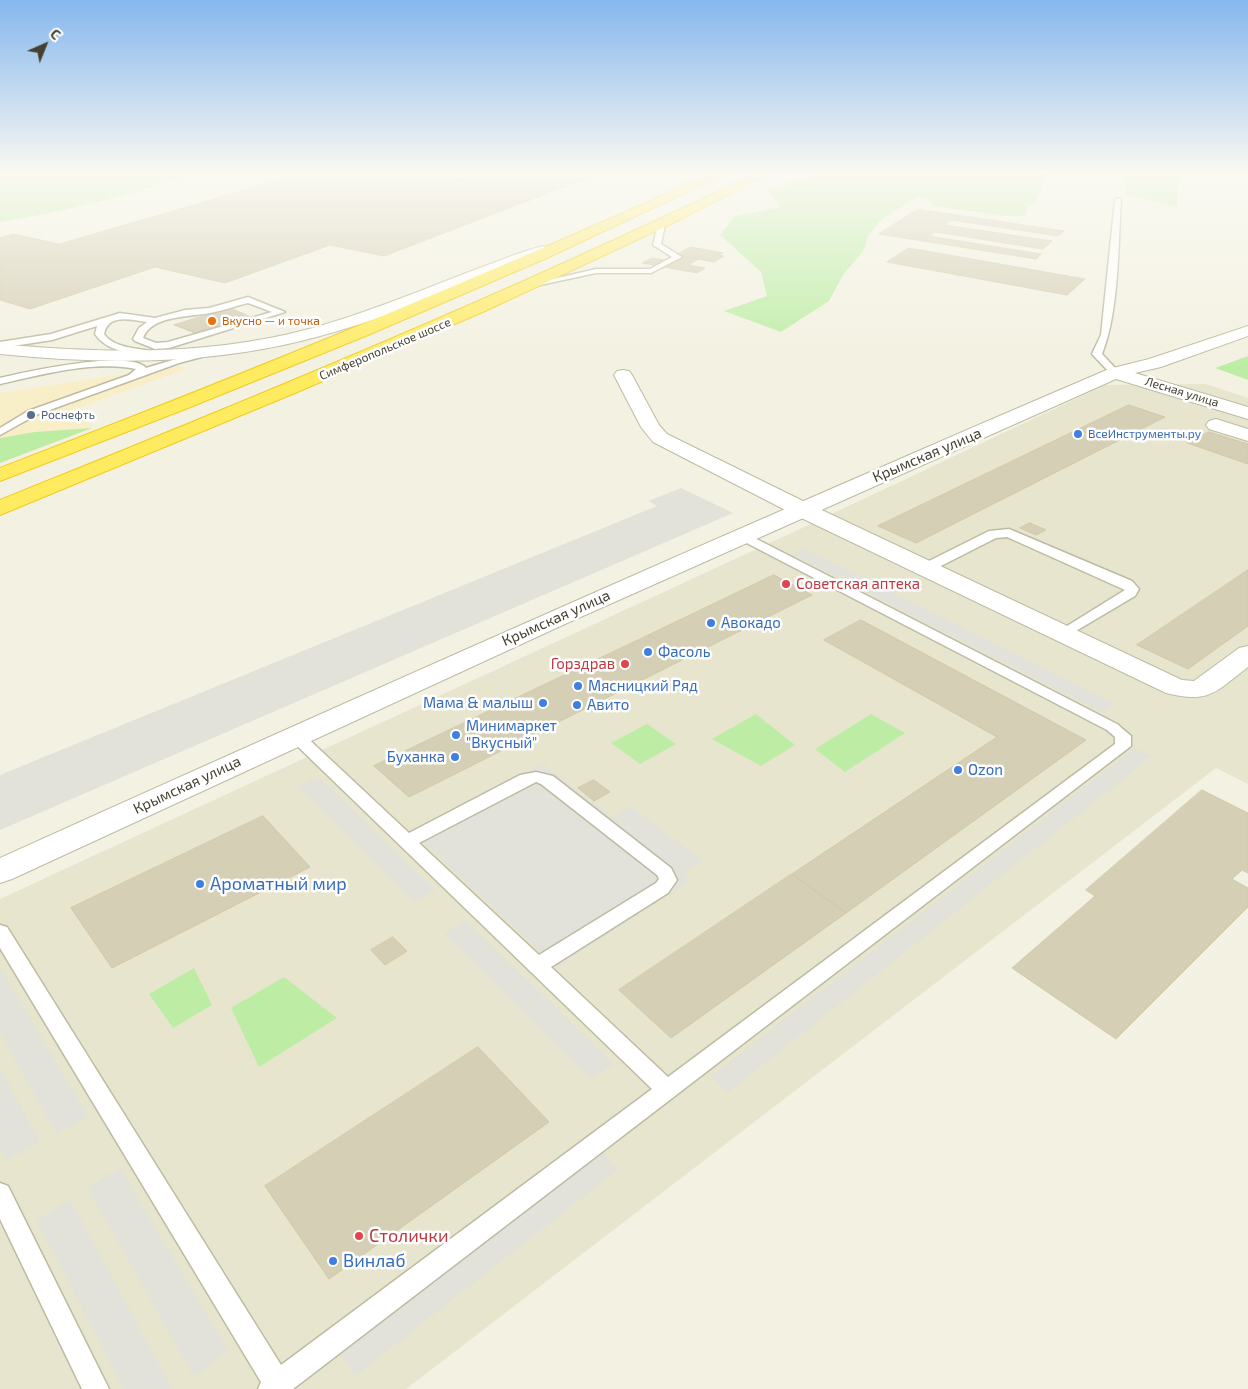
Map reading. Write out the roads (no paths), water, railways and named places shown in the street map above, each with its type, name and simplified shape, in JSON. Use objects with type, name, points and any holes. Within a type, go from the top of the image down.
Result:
[{"type":"highway","name":"Симферопольское шоссе","points":[[0,475],[351,337],[578,239]]},
{"type":"highway","name":"Симферопольское шоссе","points":[[0,508],[394,346],[631,239]]},
{"type":"street","points":[[0,347],[100,356],[160,354],[222,349],[299,337],[348,323],[574,239]]},
{"type":"street","points":[[1115,373],[1155,363],[1248,331]]},
{"type":"street","points":[[1115,373],[1179,370],[1248,346]]},
{"type":"street","name":"Лесная улица","points":[[1115,373],[1248,413]]},
{"type":"street","name":"Крымская улица","points":[[0,871],[741,535],[1115,373]]},
{"type":"street","points":[[623,375],[651,427],[660,438],[801,509],[1186,690],[1197,690],[1204,687],[1248,654]]},
{"type":"street","points":[[1216,425],[1248,435]]},
{"type":"lane","points":[[532,285],[596,272],[651,271],[678,258],[657,245],[658,239]]},
{"type":"lane","points":[[1115,239],[1110,303],[1105,334],[1097,354],[1115,373]]},
{"type":"lane","points":[[0,347],[52,337],[109,318],[130,316],[155,321],[185,313],[209,311],[248,300],[281,312],[169,345],[155,346],[138,339],[145,327],[155,321]]},
{"type":"lane","points":[[109,318],[101,324],[100,329],[102,338],[112,346],[130,351],[160,354]]},
{"type":"lane","points":[[131,377],[222,349]]},
{"type":"lane","points":[[0,381],[61,370],[119,364],[139,366],[142,370],[139,374],[32,413],[0,432]]},
{"type":"lane","points":[[926,568],[993,534],[1000,532],[1010,533],[1127,584],[1132,589],[1130,593],[1064,634]]},
{"type":"lane","points":[[0,932],[274,1387],[1124,746],[1123,736],[1112,727],[741,535]]},
{"type":"lane","points":[[295,736],[668,1090]]},
{"type":"lane","points":[[406,842],[526,779],[536,777],[547,780],[665,872],[668,880],[662,888],[537,966]]},
{"type":"lane","points":[[3,1207],[96,1389]]},
{"type":"place","name":"Вкусно — и точка","points":[[212,321]]},
{"type":"place","name":"Роснефть","points":[[31,415]]},
{"type":"place","name":"ВсеИнструменты.ру","points":[[1078,434]]},
{"type":"place","name":"Советская аптека","points":[[786,584]]},
{"type":"place","name":"Авокадо","points":[[711,623]]},
{"type":"place","name":"Фасоль","points":[[648,652]]},
{"type":"place","name":"Горздрав","points":[[625,664]]},
{"type":"place","name":"Мясницкий Ряд","points":[[578,686]]},
{"type":"place","name":"Мама & малыш","points":[[543,703]]},
{"type":"place","name":"Авито","points":[[577,705]]},
{"type":"place","name":"Минимаркет \"Вкусный\"","points":[[456,735]]},
{"type":"place","name":"Буханка","points":[[455,757]]},
{"type":"place","name":"Ozon","points":[[958,770]]},
{"type":"place","name":"Ароматный мир","points":[[200,884]]},
{"type":"place","name":"Столички","points":[[359,1236]]},
{"type":"place","name":"Винлаб","points":[[333,1261]]}]
